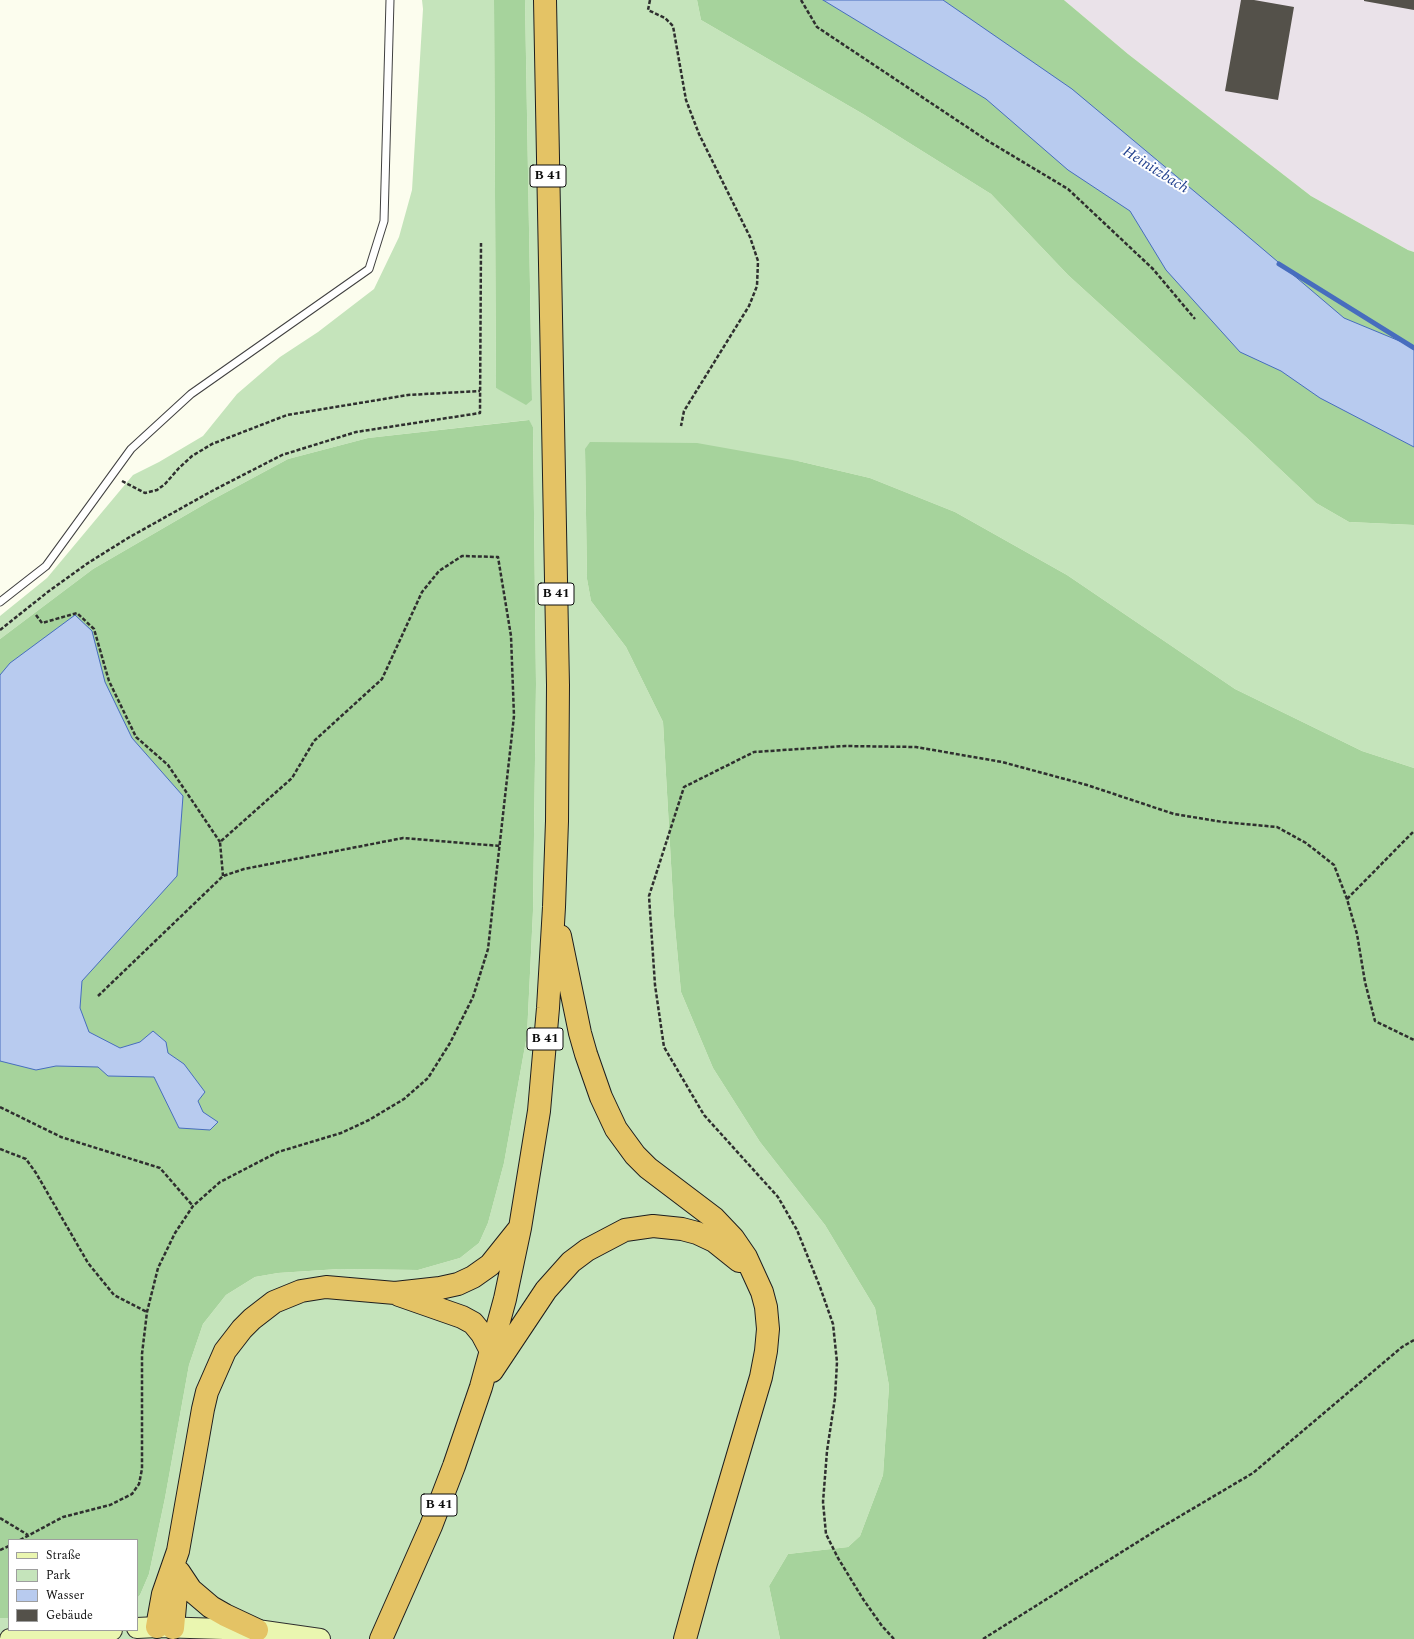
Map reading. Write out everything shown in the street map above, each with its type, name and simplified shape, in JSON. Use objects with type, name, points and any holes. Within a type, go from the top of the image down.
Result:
[{"type":"highway","name":"B 41","points":[[381,1639],[431,1526],[454,1466],[481,1386],[505,1299],[520,1228],[539,1112],[548,1008],[554,907],[557,821],[558,686],[545,0]]},
{"type":"highway","points":[[554,907],[580,1033],[598,1090],[616,1129],[648,1168],[714,1218],[733,1238],[746,1257],[766,1307],[768,1328],[762,1377],[706,1563],[685,1639]]},
{"type":"highway","points":[[481,1386],[546,1290],[571,1262],[587,1250],[625,1230],[652,1226],[672,1227],[697,1233],[714,1241],[729,1252],[756,1279]]},
{"type":"highway","points":[[156,1628],[163,1594],[178,1561],[201,1416],[207,1392],[226,1351],[237,1335],[262,1311],[288,1296],[301,1291],[326,1287],[395,1293],[440,1288],[458,1284],[473,1277],[490,1264],[520,1228]]},
{"type":"highway","points":[[395,1293],[462,1317],[473,1323],[482,1334],[491,1351]]},
{"type":"highway","points":[[178,1561],[191,1590],[211,1607],[256,1630]]},
{"type":"main road","points":[[156,1628],[256,1630],[313,1638]]},
{"type":"main road","points":[[10,1639],[101,1631]]},
{"type":"lane","points":[[0,602],[46,566],[131,449],[190,394],[368,269],[384,221],[390,0]]},
{"type":"path","points":[[650,0],[648,10],[665,18],[673,26],[686,100],[699,134],[750,237],[758,260],[758,286],[749,306],[684,410],[681,426]]},
{"type":"path","points":[[801,0],[817,27],[824,32],[988,141],[1068,189],[1152,269],[1195,319]]},
{"type":"path","points":[[0,630],[88,563],[212,491],[282,455],[356,432],[480,413],[481,243]]},
{"type":"path","points":[[112,476],[145,493],[157,490],[165,484],[188,460],[212,444],[287,415],[408,395],[480,391]]},
{"type":"path","points":[[22,1539],[64,1516],[110,1505],[132,1494],[139,1484],[142,1469],[142,1354],[147,1312],[158,1268],[174,1233],[193,1206],[220,1182],[278,1152],[341,1133],[369,1120],[404,1099],[428,1078],[450,1043],[472,997],[488,949],[514,716],[511,636],[498,557],[462,556],[439,571],[422,592],[382,679],[314,741],[292,778],[220,842]]},
{"type":"path","points":[[36,615],[42,623],[77,613],[94,629],[109,681],[136,737],[168,765],[220,842],[223,876]]},
{"type":"path","points":[[894,1639],[882,1626],[863,1599],[838,1558],[826,1534],[823,1502],[827,1451],[835,1398],[837,1362],[833,1324],[820,1287],[797,1230],[778,1197],[704,1115],[664,1047],[655,985],[649,896],[684,787],[754,752],[845,746],[923,748],[1002,762],[1087,785],[1174,814],[1223,822],[1278,827],[1306,844],[1334,865],[1358,934],[1365,982],[1375,1021],[1414,1040]]},
{"type":"path","points":[[1347,899],[1414,831]]},
{"type":"path","points":[[98,996],[223,876],[252,867],[403,838],[500,846]]},
{"type":"path","points":[[0,1107],[61,1137],[160,1168],[193,1206]]},
{"type":"path","points":[[0,1149],[26,1159],[36,1173],[88,1263],[114,1295],[147,1312]]},
{"type":"path","points":[[984,1639],[1160,1528],[1253,1472],[1402,1347],[1414,1340]]},
{"type":"path","points":[[0,1518],[28,1536]]},
{"type":"shaded area","points":[[1064,0],[1414,0],[1414,252],[1311,196],[1128,54]]},
{"type":"green space","points":[[422,0],[494,0],[496,388],[532,400],[525,0],[697,0],[701,20],[863,114],[991,194],[1068,275],[1246,437],[1316,503],[1349,522],[1414,525],[1414,768],[1362,751],[1235,689],[1067,575],[955,512],[870,478],[798,461],[585,449],[587,579],[591,601],[626,647],[663,722],[674,916],[681,992],[713,1068],[760,1142],[825,1225],[875,1308],[889,1386],[883,1475],[860,1536],[848,1547],[788,1554],[769,1586],[780,1639],[0,1639],[0,1618],[8,1618],[8,1631],[138,1631],[138,1597],[149,1574],[165,1498],[189,1365],[203,1324],[226,1295],[255,1277],[278,1273],[339,1269],[418,1270],[460,1258],[479,1243],[488,1223],[504,1163],[527,1035],[533,911],[536,684],[533,427],[528,420],[368,438],[288,459],[210,501],[93,569],[0,639],[0,616],[47,578],[133,475],[159,462],[203,436],[237,394],[280,357],[318,332],[374,289],[399,237],[412,190],[423,9]]},
{"type":"green space","points":[[494,0],[525,0],[532,400],[526,405],[496,388]]},
{"type":"green space","points":[[697,0],[1064,0],[1128,54],[1311,196],[1414,252],[1414,525],[1349,522],[1316,503],[1246,437],[1068,275],[991,194],[863,114],[701,20]]},
{"type":"green space","points":[[529,420],[533,427],[536,684],[533,911],[527,1035],[504,1163],[488,1223],[479,1243],[460,1258],[418,1270],[339,1269],[278,1273],[255,1277],[226,1295],[203,1324],[189,1365],[165,1498],[149,1574],[140,1595],[138,1597],[138,1539],[8,1539],[8,1618],[0,1618],[0,639],[93,569],[210,501],[288,459],[368,438]]},
{"type":"green space","points":[[590,442],[697,443],[798,461],[870,478],[955,512],[1067,575],[1235,689],[1362,751],[1414,768],[1414,1639],[780,1639],[769,1586],[788,1554],[848,1547],[860,1536],[883,1475],[889,1386],[875,1308],[825,1225],[760,1142],[713,1068],[681,992],[674,916],[663,722],[626,647],[591,601],[587,579],[585,449]]},
{"type":"water","points":[[823,0],[943,0],[1072,89],[1344,318],[1414,347],[1414,447],[1320,398],[1281,371],[1240,352],[1166,270],[1130,211],[1068,170],[986,99]]},
{"type":"water","points":[[75,615],[92,631],[105,682],[132,738],[183,796],[177,876],[82,981],[80,1008],[89,1032],[120,1048],[140,1042],[153,1031],[166,1042],[168,1053],[184,1064],[205,1092],[198,1101],[203,1112],[218,1122],[210,1130],[179,1128],[154,1077],[108,1076],[98,1067],[56,1066],[36,1070],[0,1061],[0,675],[10,663]]},
{"type":"building","points":[[1241,0],[1254,0],[1294,7],[1278,100],[1225,91]]},
{"type":"building","points":[[1414,0],[1414,10],[1364,1]]},
{"type":"waterway","name":"Heinitzbach","points":[[1279,264],[1414,348]]}]
